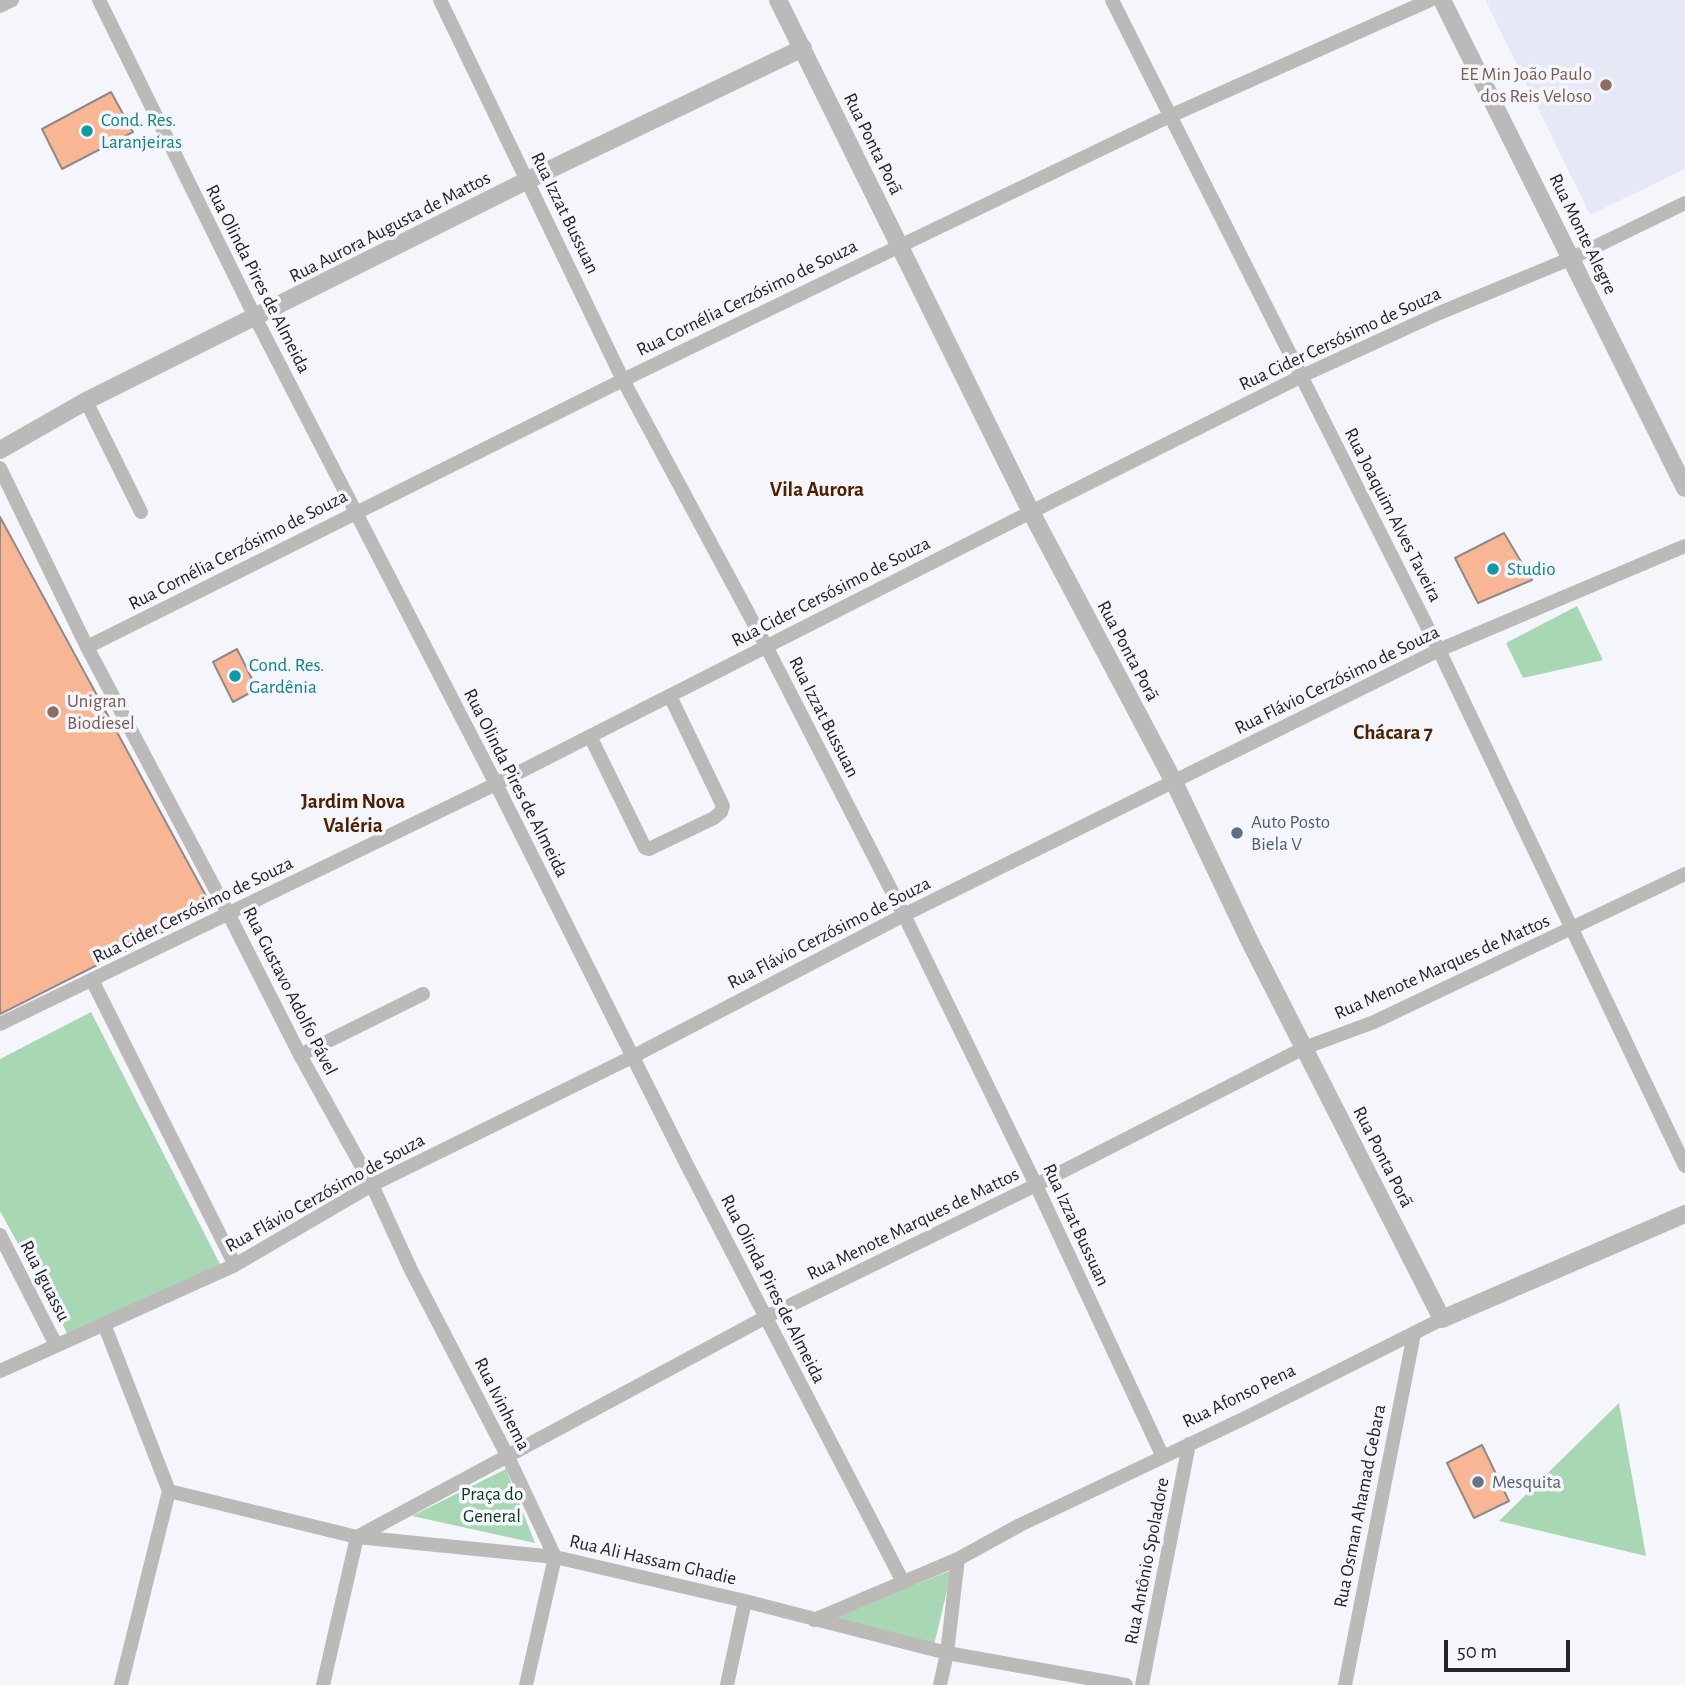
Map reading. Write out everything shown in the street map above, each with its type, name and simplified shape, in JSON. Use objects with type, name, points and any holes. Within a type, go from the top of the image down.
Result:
[{"type":"street","points":[[0,6],[12,0]]},
{"type":"street","name":"Rua Olinda Pires de Almeida","points":[[99,0],[256,319],[903,1583]]},
{"type":"street","name":"Rua Izzat Bussuan","points":[[440,0],[623,380],[766,646],[904,915],[1036,1185],[1163,1457]]},
{"type":"street","name":"Rua Ponta Porã","points":[[778,0],[1031,512],[1174,782],[1250,942],[1443,1320]]},
{"type":"street","name":"Rua Joaquim Alves Taveira","points":[[1112,0],[1439,650],[1685,1167]]},
{"type":"street","name":"Rua Cornélia Cerzósimo de Souza","points":[[87,647],[623,380],[900,246],[1170,116],[1430,0]]},
{"type":"street","name":"Rua Monte Alegre","points":[[1442,0],[1685,488]]},
{"type":"street","name":"Rua Aurora Augusta de Mattos","points":[[0,450],[86,401],[256,319],[528,180],[803,48]]},
{"type":"street","name":"Rua Cider Cersósimo de Souza","points":[[0,1024],[496,785],[1302,376],[1437,314],[1572,258],[1685,203]]},
{"type":"street","points":[[86,401],[141,512]]},
{"type":"street","name":"Rua Gustavo Adolfo Pável","points":[[0,468],[87,647],[300,1055],[372,1185],[411,1270]]},
{"type":"street","name":"Rua Flávio Cerzósimo de Souza","points":[[0,1371],[236,1265],[372,1185],[632,1057],[904,915],[1439,650],[1685,546]]},
{"type":"street","points":[[590,736],[645,848],[649,849],[714,818],[723,806],[670,696]]},
{"type":"street","name":"Rua Menote Marques de Mattos","points":[[356,1537],[766,1317],[1036,1185],[1304,1048],[1374,1022],[1685,874]]},
{"type":"street","points":[[92,980],[236,1265]]},
{"type":"street","points":[[300,1055],[423,994]]},
{"type":"street","name":"Rua Afonso Pena","points":[[814,1620],[958,1559],[1020,1525],[1443,1320],[1685,1214]]},
{"type":"street","name":"Rua Iguassu","points":[[0,1235],[56,1345]]},
{"type":"street","name":"Rua Ivinhema","points":[[411,1270],[508,1457],[555,1557]]},
{"type":"street","points":[[104,1324],[169,1491],[121,1685]]},
{"type":"street","name":"Rua Osman Ahamad Gebara","points":[[1345,1685],[1414,1334]]},
{"type":"street","name":"Rua Antônio Spoladore","points":[[1142,1685],[1189,1444]]},
{"type":"street","name":"Rua Ali Hassam Ghadie","points":[[169,1491],[356,1537],[555,1557],[745,1601],[947,1653],[1126,1685]]},
{"type":"street","points":[[323,1685],[356,1537]]},
{"type":"street","points":[[526,1685],[555,1557]]},
{"type":"street","points":[[940,1685],[947,1653],[958,1559]]},
{"type":"street","points":[[727,1685],[745,1601]]},
{"type":"shaded area","name":"EE Min João Paulo dos Reis Veloso","points":[[1685,0],[1685,169],[1590,215],[1486,1]]},
{"type":"green space","points":[[1577,606],[1603,660],[1523,678],[1506,643]]},
{"type":"green space","points":[[91,1012],[221,1266],[73,1344],[0,1211],[0,1059]]},
{"type":"green space","points":[[1619,1403],[1646,1556],[1499,1521]]},
{"type":"green space","name":"Praça do General","points":[[506,1469],[535,1543],[412,1516]]},
{"type":"green space","points":[[952,1570],[934,1645],[829,1621],[902,1590]]},
{"type":"building","name":"Cond. Res. Laranjeiras","points":[[111,92],[133,132],[62,169],[42,129]]},
{"type":"building","name":"Unigran Biodiesel","points":[[0,517],[212,907],[0,1014]]},
{"type":"building","name":"Studio","points":[[1504,533],[1532,580],[1478,603],[1455,558]]},
{"type":"building","name":"Cond. Res. Gardênia","points":[[237,649],[257,689],[233,702],[213,662]]},
{"type":"building","name":"Mesquita","points":[[1482,1445],[1509,1501],[1474,1518],[1447,1463]]},
{"type":"place","name":"EE Min João Paulo dos Reis Veloso","points":[[1606,85]]},
{"type":"place","name":"Cond. Res. Laranjeiras","points":[[87,131]]},
{"type":"place","name":"Studio","points":[[1493,569]]},
{"type":"place","name":"Cond. Res. Gardênia","points":[[235,676]]},
{"type":"place","name":"Unigran Biodiesel","points":[[53,712]]},
{"type":"place","name":"Auto Posto Biela V","points":[[1237,833]]},
{"type":"place","name":"Mesquita","points":[[1478,1482]]},
{"type":"district","name":"Vila Aurora","points":[[817,490]]},
{"type":"district","name":"Chácara 7","points":[[1393,733]]},
{"type":"district","name":"Jardim Nova Valéria","points":[[353,814]]}]
